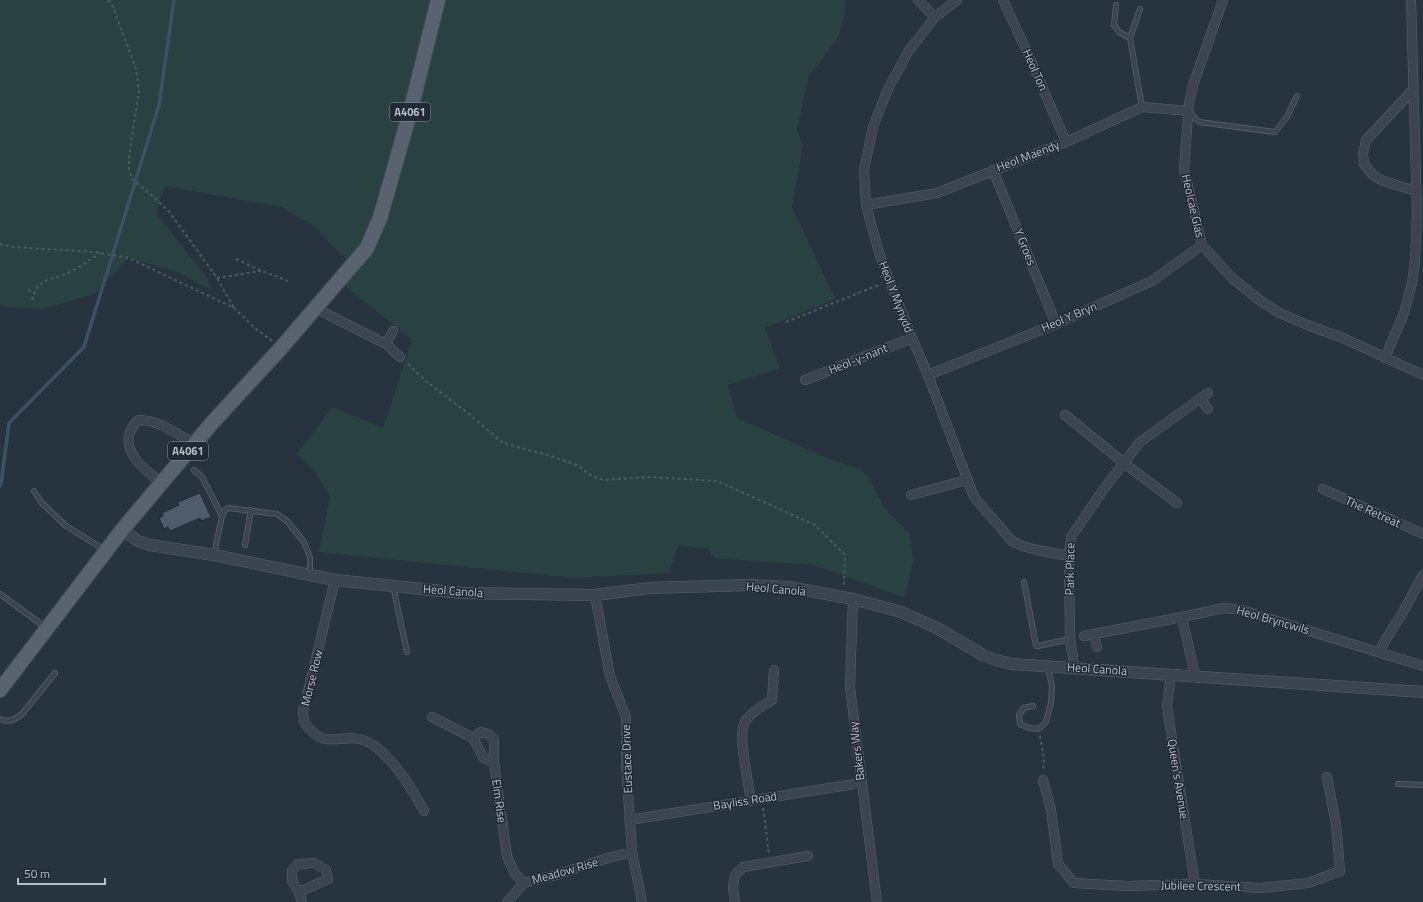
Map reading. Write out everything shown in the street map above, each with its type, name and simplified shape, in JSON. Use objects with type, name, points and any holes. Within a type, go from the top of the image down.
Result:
[{"type":"main road","name":"A4061","points":[[0,690],[122,530],[161,483],[212,423],[281,348],[367,248],[380,218],[411,110],[438,0]]},
{"type":"street","points":[[918,0],[936,16]]},
{"type":"street","name":"Heol Y Mynydd","points":[[957,0],[936,16],[908,52],[887,91],[873,127],[864,170],[866,205],[880,256],[928,375],[974,497],[1012,540],[1022,546],[1068,556]]},
{"type":"street","name":"Heol Ton","points":[[1003,0],[1066,142]]},
{"type":"street","name":"Heolcae Glas","points":[[1223,0],[1193,85],[1188,111],[1184,169],[1202,244],[1232,278],[1268,306],[1294,319],[1343,338],[1423,375]]},
{"type":"street","points":[[1386,358],[1404,313],[1412,283],[1415,261],[1417,214],[1412,90],[1411,0]]},
{"type":"street","points":[[1412,90],[1366,140],[1363,154],[1364,164],[1373,175],[1383,182],[1416,191]]},
{"type":"street","name":"Heol Maendy","points":[[866,205],[937,193],[1066,142],[1142,108],[1188,111]]},
{"type":"street","name":"Y Groes","points":[[993,170],[1056,324]]},
{"type":"street","name":"Heol Y Bryn","points":[[928,375],[1056,324],[1152,281],[1202,244]]},
{"type":"street","points":[[315,308],[386,344],[400,357]]},
{"type":"street","points":[[386,344],[392,331]]},
{"type":"street","name":"Heol-y-nant","points":[[805,380],[912,338]]},
{"type":"street","name":"Park Place","points":[[1073,668],[1070,639],[1068,556],[1071,536],[1103,490],[1140,442],[1204,396],[1208,409]]},
{"type":"street","points":[[1065,415],[1124,463],[1177,503]]},
{"type":"street","points":[[161,483],[140,464],[131,451],[129,439],[131,429],[134,424],[139,420],[152,422],[163,426],[194,444]]},
{"type":"street","points":[[911,495],[967,480]]},
{"type":"street","name":"The Retreat","points":[[1323,489],[1423,534]]},
{"type":"street","name":"Heol Canola","points":[[122,530],[138,541],[150,545],[214,555],[335,580],[461,593],[595,594],[650,588],[749,585],[789,587],[848,598],[901,612],[918,619],[983,655],[1012,664],[1423,692]]},
{"type":"street","points":[[1379,652],[1423,575]]},
{"type":"street","name":"Morse Row","points":[[335,580],[303,712],[304,722],[315,734],[324,738],[354,737],[364,739],[375,746],[391,762],[416,796],[424,811]]},
{"type":"street","name":"Eustace Drive","points":[[595,594],[610,676],[626,717],[626,764],[629,820],[632,852],[642,902]]},
{"type":"street","name":"Bakers Way","points":[[848,598],[850,687],[877,902]]},
{"type":"street","name":"Heol Bryncwils","points":[[1084,636],[1224,608],[1242,610],[1423,666]]},
{"type":"street","points":[[1182,617],[1195,676]]},
{"type":"street","points":[[1094,634],[1097,647]]},
{"type":"street","points":[[751,800],[742,739],[743,726],[750,716],[763,705],[772,700],[774,670]]},
{"type":"street","name":"Queen's Avenue","points":[[1171,674],[1167,707],[1195,884]]},
{"type":"street","points":[[432,717],[473,738],[484,757],[494,763]]},
{"type":"street","name":"Elm Rise","points":[[473,738],[481,732],[488,734],[494,739],[494,763],[507,856],[516,874],[524,882]]},
{"type":"street","name":"Jubilee Crescent","points":[[1043,780],[1050,810],[1058,864],[1074,883],[1127,886],[1195,884],[1260,888],[1308,883],[1340,871],[1336,824],[1327,777]]},
{"type":"street","name":"Bayliss Road","points":[[629,820],[861,783]]},
{"type":"street","name":"Meadow Rise","points":[[507,902],[524,882],[556,876],[608,858],[632,852]]},
{"type":"street","points":[[735,902],[733,887],[735,875],[743,867],[808,856]]},
{"type":"street","points":[[299,892],[302,902]]},
{"type":"lane","points":[[1116,5],[1114,25],[1119,32],[1130,38]]},
{"type":"lane","points":[[1140,9],[1130,38],[1142,108]]},
{"type":"lane","points":[[1188,111],[1199,122],[1275,132],[1287,117],[1297,96]]},
{"type":"lane","points":[[194,470],[202,477],[222,516]]},
{"type":"lane","points":[[34,491],[41,502],[66,526],[106,551]]},
{"type":"lane","points":[[214,555],[222,516],[228,508],[277,514],[287,521],[304,542],[310,557],[310,575]]},
{"type":"lane","points":[[245,545],[251,510]]},
{"type":"lane","points":[[1024,582],[1036,646],[1070,639]]},
{"type":"lane","points":[[393,586],[407,652]]},
{"type":"lane","points":[[0,594],[46,628]]},
{"type":"lane","points":[[1033,706],[1024,708],[1019,715],[1020,724],[1029,728],[1039,728],[1046,722],[1051,703],[1052,686],[1048,666]]},
{"type":"lane","points":[[0,718],[9,721],[22,714],[55,672]]},
{"type":"lane","points":[[1398,784],[1423,785]]},
{"type":"path","points":[[108,0],[113,7],[136,69],[138,91],[129,170],[132,179],[170,213],[217,278],[234,308],[256,329],[281,348]]},
{"type":"path","points":[[0,244],[13,248],[100,253],[129,258],[234,308]]},
{"type":"path","points":[[32,300],[38,287],[47,280],[64,275],[100,253]]},
{"type":"path","points":[[236,259],[288,281]]},
{"type":"path","points":[[217,278],[262,271]]},
{"type":"path","points":[[786,322],[890,280]]},
{"type":"path","points":[[28,290],[34,294]]},
{"type":"path","points":[[400,357],[426,381],[470,415],[503,444],[551,456],[579,466],[590,475],[603,480],[650,477],[717,481],[815,525],[845,555],[848,598]]},
{"type":"path","points":[[1039,728],[1044,759],[1043,780]]},
{"type":"path","points":[[762,799],[770,863]]},
{"type":"green space","points":[[0,0],[845,0],[844,20],[837,40],[809,75],[797,130],[803,146],[792,207],[835,299],[765,328],[780,368],[728,385],[737,418],[832,460],[860,469],[869,477],[884,508],[910,534],[913,560],[905,598],[814,565],[714,558],[708,549],[678,545],[669,573],[574,578],[319,552],[330,497],[315,472],[297,454],[333,407],[383,428],[412,340],[339,281],[352,266],[314,226],[281,207],[165,186],[156,213],[205,275],[213,291],[177,272],[129,258],[95,294],[44,309],[6,307],[0,304]]},
{"type":"building","points":[[200,493],[211,517],[201,521],[200,518],[170,531],[168,527],[164,529],[159,518],[163,516],[162,513],[179,505],[178,502]]},
{"type":"waterway","points":[[0,486],[9,423],[84,347],[159,105],[174,0]]}]
